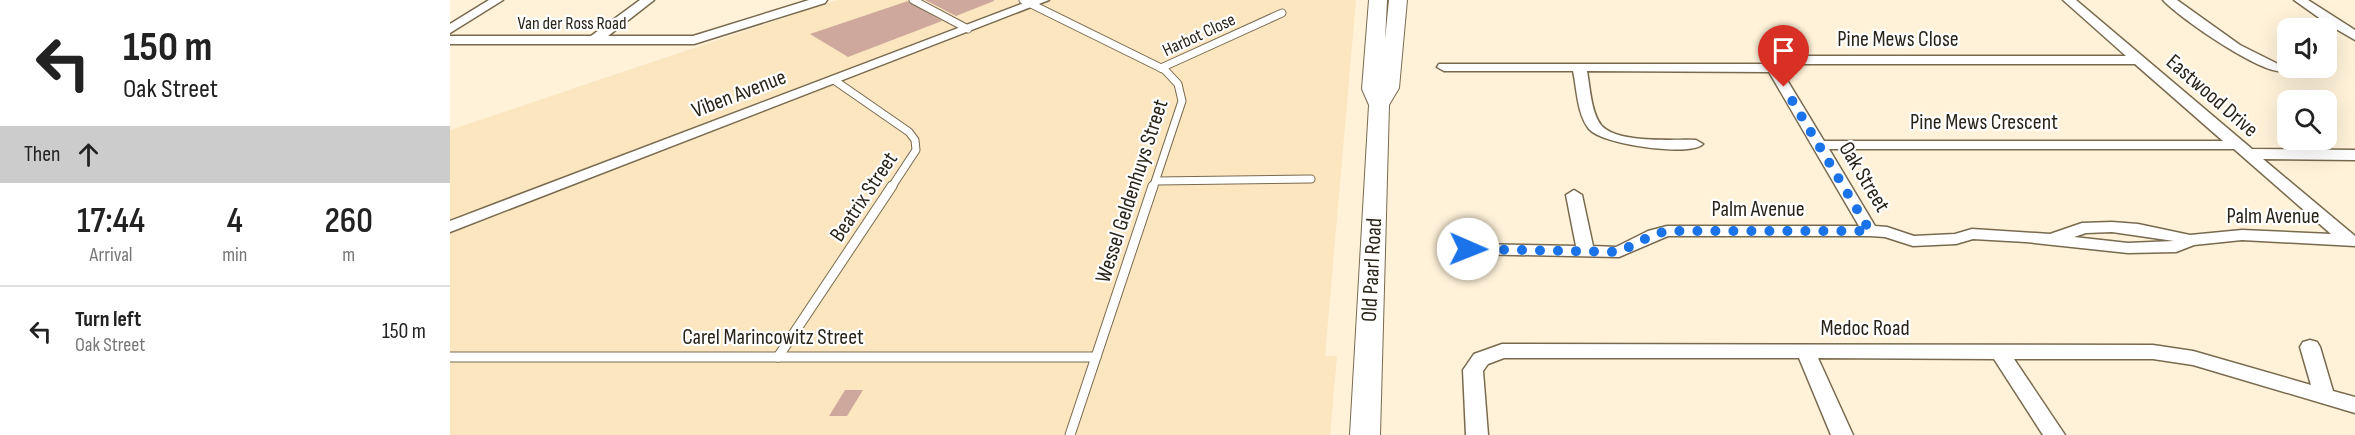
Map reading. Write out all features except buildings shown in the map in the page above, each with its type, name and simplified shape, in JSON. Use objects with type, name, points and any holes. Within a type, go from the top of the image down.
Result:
[{"type":"main road","name":"Old Paarl Road","points":[[1378,0],[1371,89],[1379,105]]},
{"type":"main road","name":"Old Paarl Road","points":[[1365,435],[1379,105],[1389,87],[1398,0]]},
{"type":"street","points":[[450,29],[497,0]]},
{"type":"street","points":[[593,41],[648,0]]},
{"type":"street","name":"Van der Ross Road","points":[[450,40],[694,40],[803,3],[821,0]]},
{"type":"street","name":"Eastwood Drive","points":[[2069,0],[2352,242]]},
{"type":"street","points":[[2169,0],[2235,48],[2277,67]]},
{"type":"street","points":[[2300,0],[2355,36]]},
{"type":"street","name":"Viben Avenue","points":[[450,226],[968,29],[1033,1]]},
{"type":"street","name":"Pine Mews Close","points":[[1444,67],[1773,68],[1791,60],[2138,60]]},
{"type":"street","points":[[1579,68],[1593,125],[1601,133],[1631,142],[1696,144]]},
{"type":"street","points":[[1773,68],[1819,145]]},
{"type":"street","name":"Pine Mews Crescent","points":[[1819,145],[2243,150],[2355,155]]},
{"type":"street","name":"Oak Street","points":[[1819,145],[1870,231]]},
{"type":"street","points":[[1574,195],[1586,251]]},
{"type":"street","points":[[2107,227],[2128,248]]},
{"type":"street","name":"Palm Avenue","points":[[2050,240],[2083,228],[2107,227],[2144,230],[2190,240],[2242,235],[2352,242]]},
{"type":"street","name":"Palm Avenue","points":[[1468,249],[1622,251],[1653,235],[1667,231],[1870,231],[1887,232],[1913,241],[1956,240],[1972,234],[2128,248],[2176,247],[2190,240]]},
{"type":"street","points":[[2310,347],[2324,396]]},
{"type":"street","points":[[1806,352],[1842,435]]},
{"type":"street","points":[[2000,352],[2054,435]]},
{"type":"street","name":"Medoc Road","points":[[1477,435],[1472,376],[1477,363],[1494,353],[2171,354],[2216,364],[2355,405]]},
{"type":"lane","points":[[913,0],[968,29]]},
{"type":"lane","name":"Wessel Geldenhuys Street","points":[[1033,1],[1161,68],[1176,80],[1182,94],[1182,101],[1156,181],[1070,435]]},
{"type":"lane","name":"Harbot Close","points":[[1161,68],[1282,13]]},
{"type":"lane","name":"Beatrix Street","points":[[778,357],[916,150],[915,140],[909,132],[834,80]]},
{"type":"lane","points":[[1156,181],[1311,179]]},
{"type":"lane","name":"Carel Marincowitz Street","points":[[450,357],[1096,357]]},
{"type":"shaded area","points":[[837,0],[1356,0],[1325,356],[1337,356],[1330,435],[450,435],[450,130]]},
{"type":"route","points":[[1468,249],[1619,252],[1653,235],[1667,231],[1870,231],[1784,87]]}]
